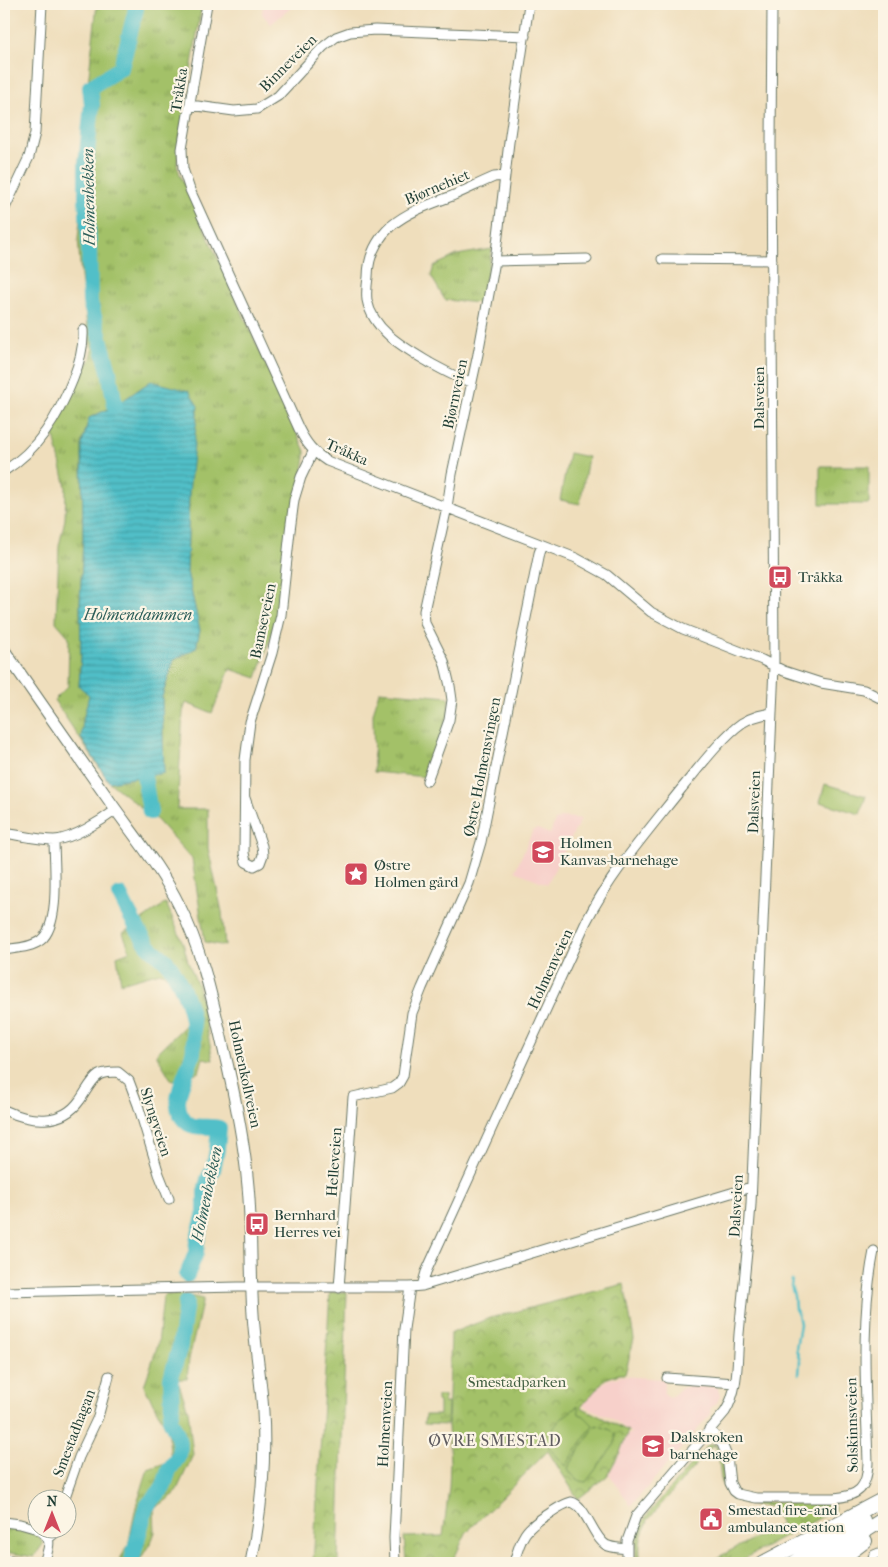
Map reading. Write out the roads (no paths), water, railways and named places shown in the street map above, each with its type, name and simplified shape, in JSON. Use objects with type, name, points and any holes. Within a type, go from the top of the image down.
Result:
[{"type":"highway","points":[[763,1563],[884,1499]]},
{"type":"highway","points":[[794,1563],[884,1506]]},
{"type":"highway","points":[[814,1563],[884,1519]]},
{"type":"highway","points":[[836,1563],[884,1526]]},
{"type":"main road","name":"Holmenkollveien","points":[[4,650],[143,846],[173,892],[189,927],[206,974],[244,1143],[250,1210],[254,1327],[263,1410],[264,1456],[259,1516],[251,1563]]},
{"type":"main road","points":[[4,1560],[20,1563]]},
{"type":"street","points":[[4,210],[24,168],[34,140],[42,4]]},
{"type":"street","name":"Tråkka","points":[[206,4],[182,149],[184,175],[299,429],[311,448],[327,460],[576,558],[600,570],[642,606],[661,618],[683,629],[774,666]]},
{"type":"street","name":"Bjørnveien","points":[[427,781],[452,708],[451,692],[444,662],[425,623],[424,615],[495,261],[505,176],[530,4]]},
{"type":"street","name":"Dalsveien","points":[[628,1563],[626,1548],[628,1533],[636,1516],[728,1407],[732,1397],[746,1267],[774,666],[772,4]]},
{"type":"street","name":"Binneveien","points":[[190,105],[234,111],[250,110],[265,105],[284,90],[323,47],[336,37],[350,32],[375,30],[525,36]]},
{"type":"street","name":"Bjørnehiet","points":[[471,382],[457,377],[409,351],[398,344],[382,328],[373,315],[368,302],[368,263],[372,251],[380,238],[392,225],[405,216],[494,177],[505,176]]},
{"type":"street","points":[[495,261],[587,259]]},
{"type":"street","points":[[662,259],[772,260]]},
{"type":"street","points":[[4,472],[19,461],[41,439],[59,411],[79,360],[84,338],[83,330]]},
{"type":"street","name":"Bamseveien","points":[[245,798],[262,846],[263,855],[260,863],[254,866],[246,862],[243,831],[245,760],[250,722],[272,653],[281,615],[294,500],[311,448]]},
{"type":"street","name":"Østre Holmensvingen","points":[[353,1097],[392,1088],[402,1080],[412,1013],[469,883],[481,842],[542,545]]},
{"type":"street","points":[[774,666],[821,683],[864,690],[884,700]]},
{"type":"street","name":"Holmenveien","points":[[422,1286],[426,1272],[586,922],[601,896],[646,833],[718,746],[744,722],[771,713]]},
{"type":"street","points":[[4,833],[54,840],[87,828],[103,820],[116,810]]},
{"type":"street","points":[[4,950],[32,945],[41,940],[51,924],[54,911],[54,840]]},
{"type":"street","name":"Slyngveien","points":[[4,1110],[25,1118],[53,1120],[76,1106],[97,1076],[103,1073],[118,1072],[129,1081],[169,1199]]},
{"type":"street","name":"Helleveien","points":[[339,1288],[353,1097]]},
{"type":"street","points":[[4,1292],[252,1286],[339,1288],[422,1286],[751,1187]]},
{"type":"street","name":"Solskinnsveien","points":[[709,1429],[722,1444],[732,1488],[742,1496],[756,1498],[842,1498],[855,1493],[864,1484],[868,1463],[865,1380],[866,1303],[874,1251]]},
{"type":"street","name":"Holmenveien","points":[[395,1563],[394,1538],[404,1335],[410,1287]]},
{"type":"street","name":"Smestadhagan","points":[[68,1490],[98,1417],[109,1376]]},
{"type":"street","points":[[667,1378],[735,1383]]},
{"type":"street","points":[[514,1563],[520,1543],[527,1530],[537,1521],[571,1502],[578,1506],[598,1536],[605,1543],[613,1547],[626,1548]]},
{"type":"street","points":[[4,1522],[28,1526]]},
{"type":"street","points":[[44,1563],[49,1540]]},
{"type":"street","points":[[871,1563],[874,1555],[884,1551]]},
{"type":"water","name":"Holmendammen","points":[[151,381],[189,391],[198,406],[189,493],[187,572],[200,630],[196,648],[174,660],[162,697],[164,773],[109,782],[81,738],[89,695],[79,686],[83,540],[82,444],[89,418],[115,406]]},
{"type":"waterway","name":"Holmenbekken","points":[[115,406],[109,371],[90,302],[86,164],[92,104],[90,87],[121,68],[136,9],[135,4]]},
{"type":"waterway","name":"Holmenbekken","points":[[144,776],[150,812]]},
{"type":"waterway","name":"Holmenbekken","points":[[120,895],[148,945],[169,964],[185,994],[190,1009],[194,1049],[178,1099],[182,1117],[192,1125],[219,1128],[213,1170],[208,1179],[205,1192],[205,1213],[197,1241],[196,1253],[187,1275]]},
{"type":"waterway","points":[[792,1280],[791,1286],[795,1309],[800,1324],[796,1349],[800,1361],[799,1374]]},
{"type":"waterway","name":"Holmenbekken","points":[[131,1563],[146,1507],[163,1488],[169,1470],[178,1457],[180,1447],[177,1434],[170,1419],[172,1408],[171,1378],[180,1346],[186,1302]]},
{"type":"place","name":"Tråkka","points":[[780,577]]},
{"type":"place","name":"Holmen Kanvas-barnehage","points":[[543,852]]},
{"type":"place","name":"Østre Holmen gård","points":[[356,874]]},
{"type":"place","name":"Bernhard Herres vei","points":[[257,1224]]},
{"type":"place","name":"Dalskroken barnehage","points":[[653,1446]]},
{"type":"place","name":"Smestad fire- and ambulance station","points":[[711,1519]]},
{"type":"district","name":"ØVRE SMESTAD","points":[[495,1440]]},
{"type":"park label","name":"Smestadparken","points":[[517,1382]]}]
